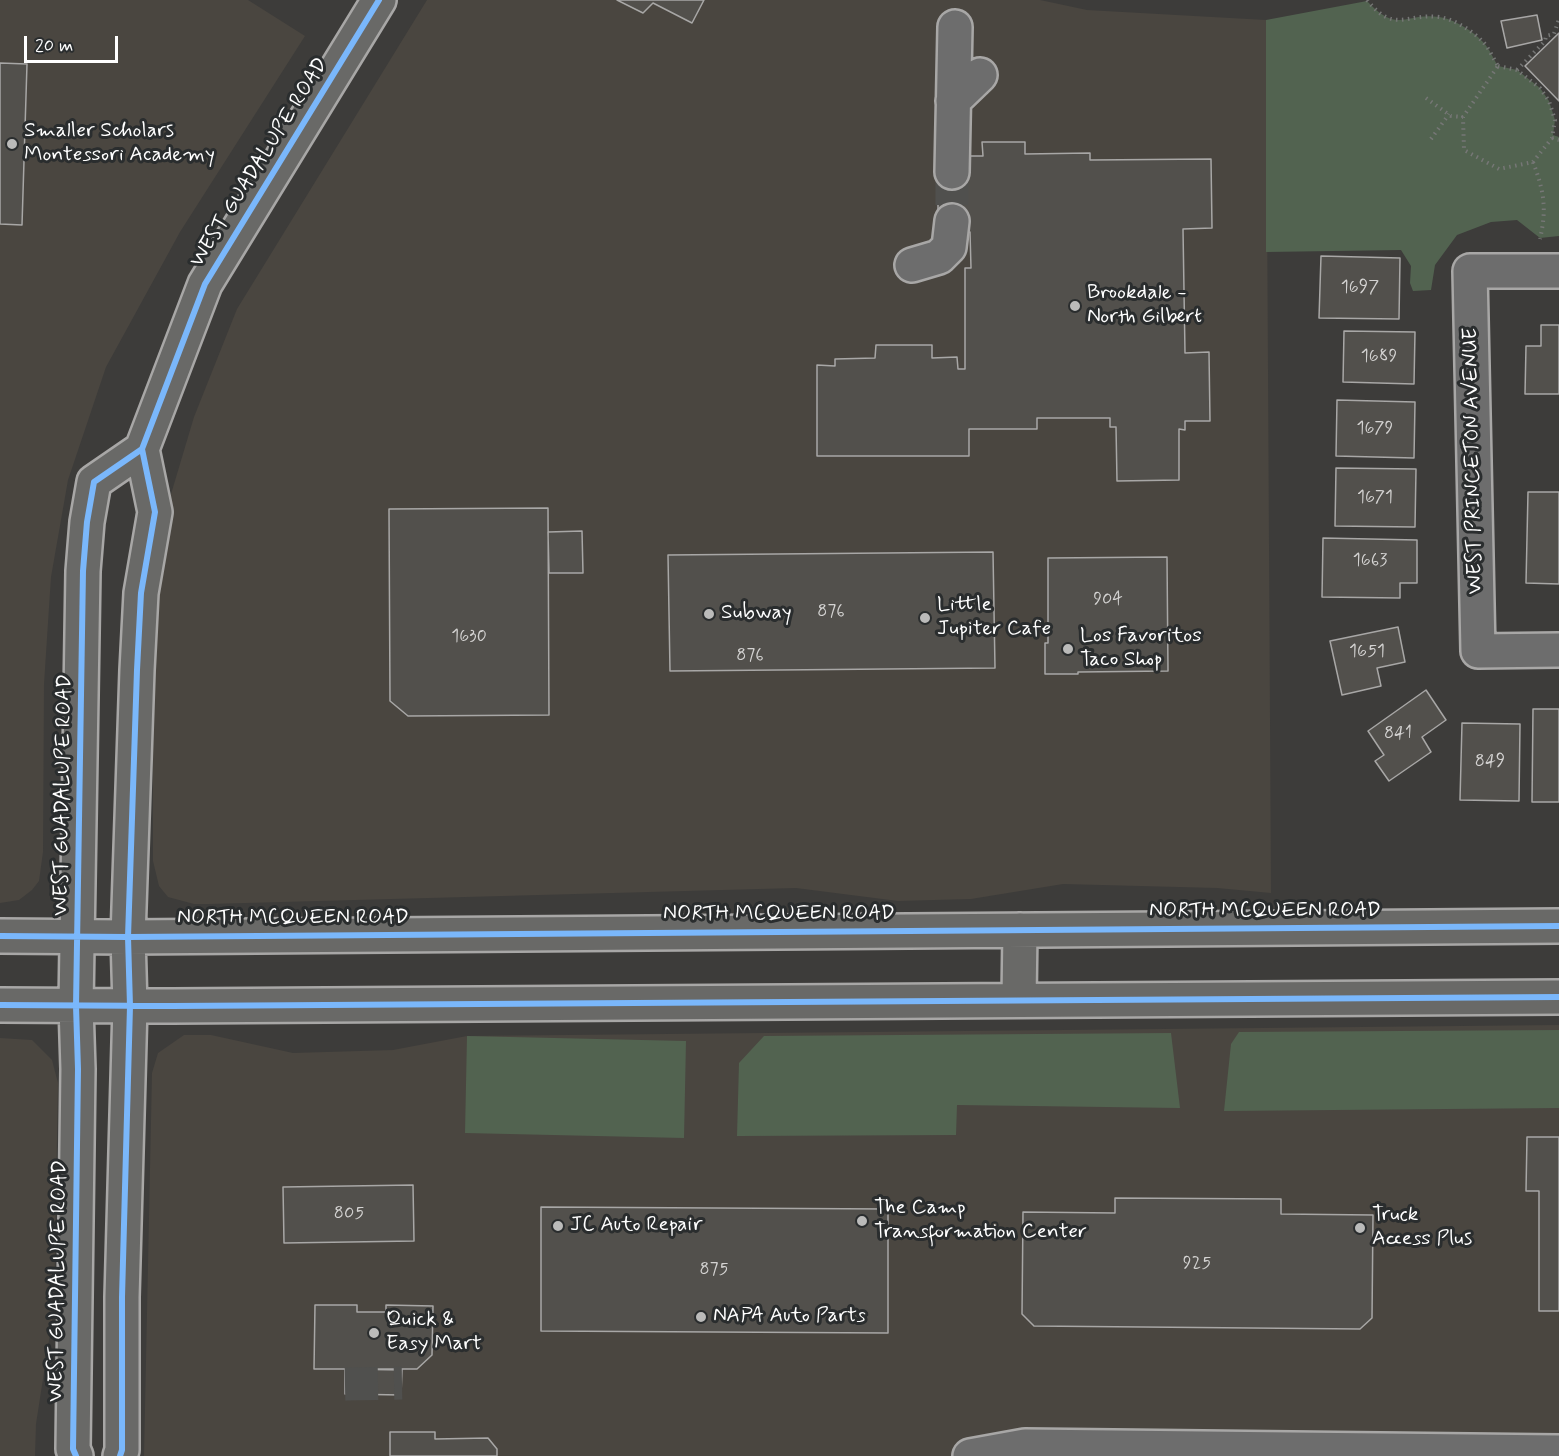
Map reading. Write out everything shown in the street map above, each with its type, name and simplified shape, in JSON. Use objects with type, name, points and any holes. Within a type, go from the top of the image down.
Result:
[{"type":"main road","name":"WEST GUADALUPE ROAD","points":[[76,1456],[73,1449],[78,1069],[76,1006],[83,570],[87,522],[94,482],[142,448],[205,284],[379,0]]},
{"type":"main road","points":[[120,1456],[122,1450],[122,1297],[130,1006],[128,937],[141,593],[155,512],[142,448]]},
{"type":"main road","name":"NORTH MCQUEEN ROAD","points":[[0,936],[128,937],[1559,926]]},
{"type":"main road","points":[[1019,1000],[1020,930]]},
{"type":"main road","points":[[0,1005],[1559,997]]},
{"type":"street","points":[[952,172],[955,27]]},
{"type":"street","points":[[953,101],[980,75]]},
{"type":"street","points":[[912,265],[939,257],[949,247],[952,222]]},
{"type":"street","name":"WEST PRINCETON AVENUE","points":[[1550,271],[1470,271],[1478,651],[1559,650]]},
{"type":"street","points":[[970,1456],[1025,1446],[1559,1452]]},
{"type":"path","points":[[1366,0],[1389,19],[1403,21],[1424,16],[1440,17],[1458,23],[1483,42],[1498,66],[1517,70],[1540,88],[1549,101],[1555,120],[1552,138],[1533,162],[1499,169],[1464,150],[1463,117],[1498,66]]},
{"type":"path","points":[[1517,70],[1545,41],[1546,36],[1554,34],[1559,19]]},
{"type":"path","points":[[1425,98],[1449,114],[1463,117]]},
{"type":"path","points":[[1431,139],[1449,114]]},
{"type":"path","points":[[1552,138],[1559,140]]},
{"type":"path","points":[[1533,162],[1545,203],[1540,238],[1550,271]]},
{"type":"shaded area","points":[[0,0],[248,0],[305,36],[180,232],[106,367],[68,480],[51,577],[44,684],[43,852],[39,881],[19,900],[0,903]]},
{"type":"shaded area","points":[[427,0],[1040,0],[1087,10],[1266,20],[1271,893],[1217,888],[1063,884],[971,899],[898,901],[796,888],[209,904],[194,904],[168,897],[159,886],[153,861],[153,605],[160,531],[194,417],[237,309]]},
{"type":"shaded area","points":[[1559,1025],[1559,1456],[144,1456],[152,1073],[158,1053],[184,1035],[211,1035],[293,1053],[393,1050],[467,1036]]},
{"type":"shaded area","points":[[0,1038],[32,1040],[52,1060],[58,1083],[54,1308],[36,1424],[35,1456],[0,1456]]},
{"type":"green space","points":[[1367,1],[1378,11],[1395,20],[1427,16],[1445,18],[1457,23],[1483,42],[1498,66],[1517,70],[1540,88],[1549,101],[1555,120],[1553,135],[1559,137],[1559,236],[1540,238],[1517,220],[1491,222],[1457,235],[1435,265],[1431,290],[1413,291],[1410,283],[1411,266],[1401,250],[1266,252],[1266,20]]},
{"type":"green space","points":[[1559,1030],[1559,1108],[1224,1111],[1231,1044],[1239,1032]]},
{"type":"green space","points":[[1171,1033],[1180,1108],[957,1105],[956,1135],[737,1136],[739,1063],[764,1036]]},
{"type":"green space","points":[[467,1036],[686,1041],[684,1138],[465,1133]]},
{"type":"building","points":[[617,0],[704,0],[692,23],[653,3],[643,13]]},
{"type":"building","points":[[1537,15],[1542,40],[1507,48],[1501,21]]},
{"type":"building","points":[[1559,33],[1559,101],[1525,66]]},
{"type":"building","name":"Smaller Scholars Montessori Academy","points":[[0,63],[27,64],[22,225],[0,224]]},
{"type":"building","name":"Brookdale - North Gilbert","points":[[982,142],[1025,142],[1025,154],[1090,153],[1090,160],[1211,159],[1212,228],[1183,229],[1185,353],[1209,352],[1210,421],[1185,421],[1185,430],[1179,429],[1179,480],[1117,481],[1116,427],[1110,427],[1110,418],[1037,418],[1037,429],[969,429],[969,456],[817,456],[817,365],[835,366],[835,359],[875,358],[876,345],[932,345],[932,358],[957,357],[958,369],[965,369],[965,268],[971,268],[970,232],[960,232],[938,222],[938,172],[963,156],[983,156]]},
{"type":"building","points":[[1321,256],[1400,258],[1399,319],[1319,318]]},
{"type":"building","points":[[1541,325],[1559,325],[1559,394],[1525,394],[1526,346],[1541,346]]},
{"type":"building","points":[[1344,331],[1415,332],[1414,384],[1343,382]]},
{"type":"building","points":[[1337,400],[1415,402],[1414,458],[1336,456]]},
{"type":"building","points":[[1336,468],[1416,469],[1415,527],[1335,526]]},
{"type":"building","points":[[1528,492],[1559,492],[1559,584],[1526,583]]},
{"type":"building","points":[[548,508],[549,715],[408,716],[390,701],[389,509]]},
{"type":"building","points":[[582,531],[583,573],[549,573],[548,532]]},
{"type":"building","points":[[1323,538],[1417,540],[1417,583],[1400,583],[1400,598],[1322,597]]},
{"type":"building","points":[[993,552],[995,668],[670,671],[668,555]]},
{"type":"building","points":[[1167,557],[1168,671],[1045,674],[1045,643],[1048,643],[1048,558]]},
{"type":"building","points":[[1398,627],[1405,662],[1377,668],[1381,686],[1342,695],[1330,641]]},
{"type":"building","points":[[1426,690],[1446,720],[1422,737],[1431,752],[1389,781],[1375,761],[1384,755],[1368,731]]},
{"type":"building","points":[[1533,709],[1559,709],[1559,802],[1532,802]]},
{"type":"building","points":[[1462,723],[1520,724],[1519,801],[1460,800]]},
{"type":"building","points":[[1527,1137],[1559,1137],[1559,1311],[1539,1311],[1539,1191],[1526,1191]]},
{"type":"building","points":[[413,1185],[414,1241],[284,1243],[283,1187]]},
{"type":"building","points":[[1115,1198],[1281,1199],[1281,1214],[1373,1215],[1372,1318],[1360,1329],[1034,1326],[1022,1314],[1023,1212],[1115,1213]]},
{"type":"building","points":[[541,1207],[888,1209],[888,1333],[541,1331]]},
{"type":"building","name":"Quick & Easy Mart","points":[[315,1305],[357,1305],[357,1312],[386,1312],[386,1305],[433,1306],[432,1355],[417,1369],[314,1369]]},
{"type":"building","points":[[345,1369],[402,1370],[401,1395],[345,1394]]},
{"type":"building","points":[[390,1432],[435,1432],[435,1439],[488,1438],[497,1449],[497,1456],[390,1456]]},
{"type":"tunnel","points":[[952,172],[952,221]]},
{"type":"tunnel","points":[[345,1384],[402,1383]]},
{"type":"cycle path","points":[[120,1456],[122,1450],[122,1297],[130,1006],[128,937],[137,670],[141,593],[155,512],[142,449],[205,284],[379,0]]},
{"type":"cycle path","points":[[76,1456],[73,1449],[78,1069],[76,1006],[83,571],[87,522],[94,482],[142,449]]},
{"type":"cycle path","points":[[0,936],[128,937],[1559,926]]},
{"type":"cycle path","points":[[0,1005],[172,1006],[1559,997]]},
{"type":"place","name":"Smaller Scholars Montessori Academy","points":[[12,144]]},
{"type":"place","name":"Brookdale - North Gilbert","points":[[1075,306]]},
{"type":"place","name":"Subway","points":[[709,614]]},
{"type":"place","name":"Little Jupiter Cafe","points":[[925,618]]},
{"type":"place","name":"Los Favoritos Taco Shop","points":[[1068,649]]},
{"type":"place","name":"The Camp Transformation Center","points":[[862,1221]]},
{"type":"place","name":"JC Auto Repair","points":[[558,1226]]},
{"type":"place","name":"Truck Access Plus","points":[[1360,1228]]},
{"type":"place","name":"NAPA Auto Parts","points":[[701,1317]]},
{"type":"place","name":"Quick & Easy Mart","points":[[374,1333]]}]
